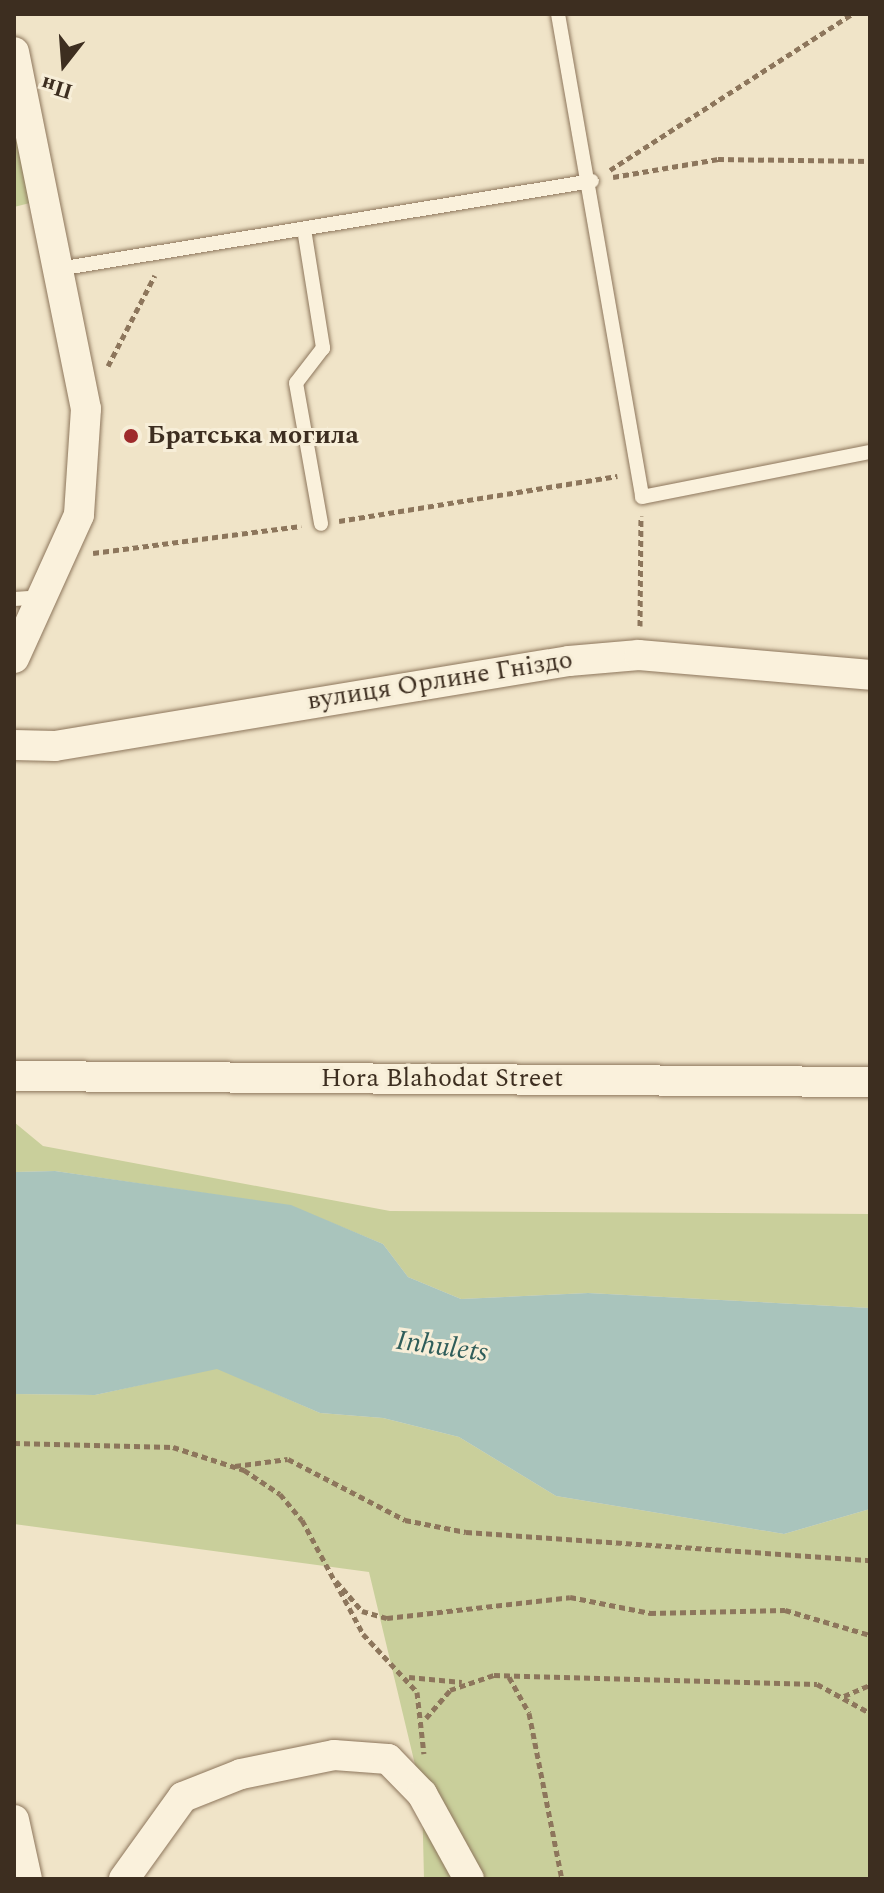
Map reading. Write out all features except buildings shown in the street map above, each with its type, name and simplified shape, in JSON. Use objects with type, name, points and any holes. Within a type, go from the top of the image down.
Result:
[{"type":"street","points":[[14,52],[86,409],[79,515],[45,597],[14,658]]},
{"type":"street","name":"вулиця Орлине Гніздо","points":[[14,745],[55,746],[449,678],[639,655],[870,675]]},
{"type":"street","name":"Hora Blahodat Street","points":[[14,1076],[870,1082]]},
{"type":"street","points":[[124,1879],[183,1797],[241,1774],[334,1755],[388,1759],[422,1794],[469,1879]]},
{"type":"street","points":[[14,1820],[27,1879]]},
{"type":"lane","points":[[558,14],[592,181],[642,497],[870,452]]},
{"type":"lane","points":[[58,269],[592,181]]},
{"type":"lane","points":[[304,229],[323,348],[296,383],[321,524]]},
{"type":"lane","points":[[14,599],[45,597]]},
{"type":"path","points":[[592,181],[852,14]]},
{"type":"path","points":[[592,181],[718,159],[870,161]]},
{"type":"path","points":[[86,409],[168,251]]},
{"type":"path","points":[[63,557],[321,524],[638,473]]},
{"type":"path","points":[[639,655],[642,497]]},
{"type":"path","points":[[14,1443],[173,1447],[235,1466],[280,1494],[363,1634],[408,1677],[425,1719],[422,1794]]},
{"type":"path","points":[[235,1466],[288,1459],[405,1520],[466,1532],[870,1560]]},
{"type":"path","points":[[329,1573],[362,1611],[387,1618],[570,1597],[650,1613],[785,1610],[870,1635]]},
{"type":"path","points":[[408,1677],[468,1681],[508,1676],[767,1680],[817,1684],[870,1713]]},
{"type":"path","points":[[508,1676],[529,1713],[562,1879]]},
{"type":"path","points":[[425,1719],[468,1681]]},
{"type":"path","points":[[843,1696],[870,1685]]},
{"type":"green space","points":[[14,121],[30,203],[14,207]]},
{"type":"green space","points":[[14,1122],[43,1146],[390,1211],[870,1214],[870,1308],[588,1293],[461,1299],[408,1277],[383,1244],[291,1206],[55,1171],[14,1172]]},
{"type":"green space","points":[[217,1368],[320,1413],[383,1418],[459,1437],[556,1496],[784,1534],[870,1509],[870,1879],[424,1879],[422,1794],[369,1572],[14,1524],[14,1394],[95,1395]]},
{"type":"water","name":"Inhulets","points":[[55,1171],[291,1205],[383,1244],[408,1277],[461,1299],[588,1293],[870,1308],[870,1509],[784,1534],[556,1496],[459,1437],[383,1418],[320,1413],[217,1369],[95,1395],[14,1394],[14,1172]]},
{"type":"place","name":"Братська могила","points":[[131,436]]}]
